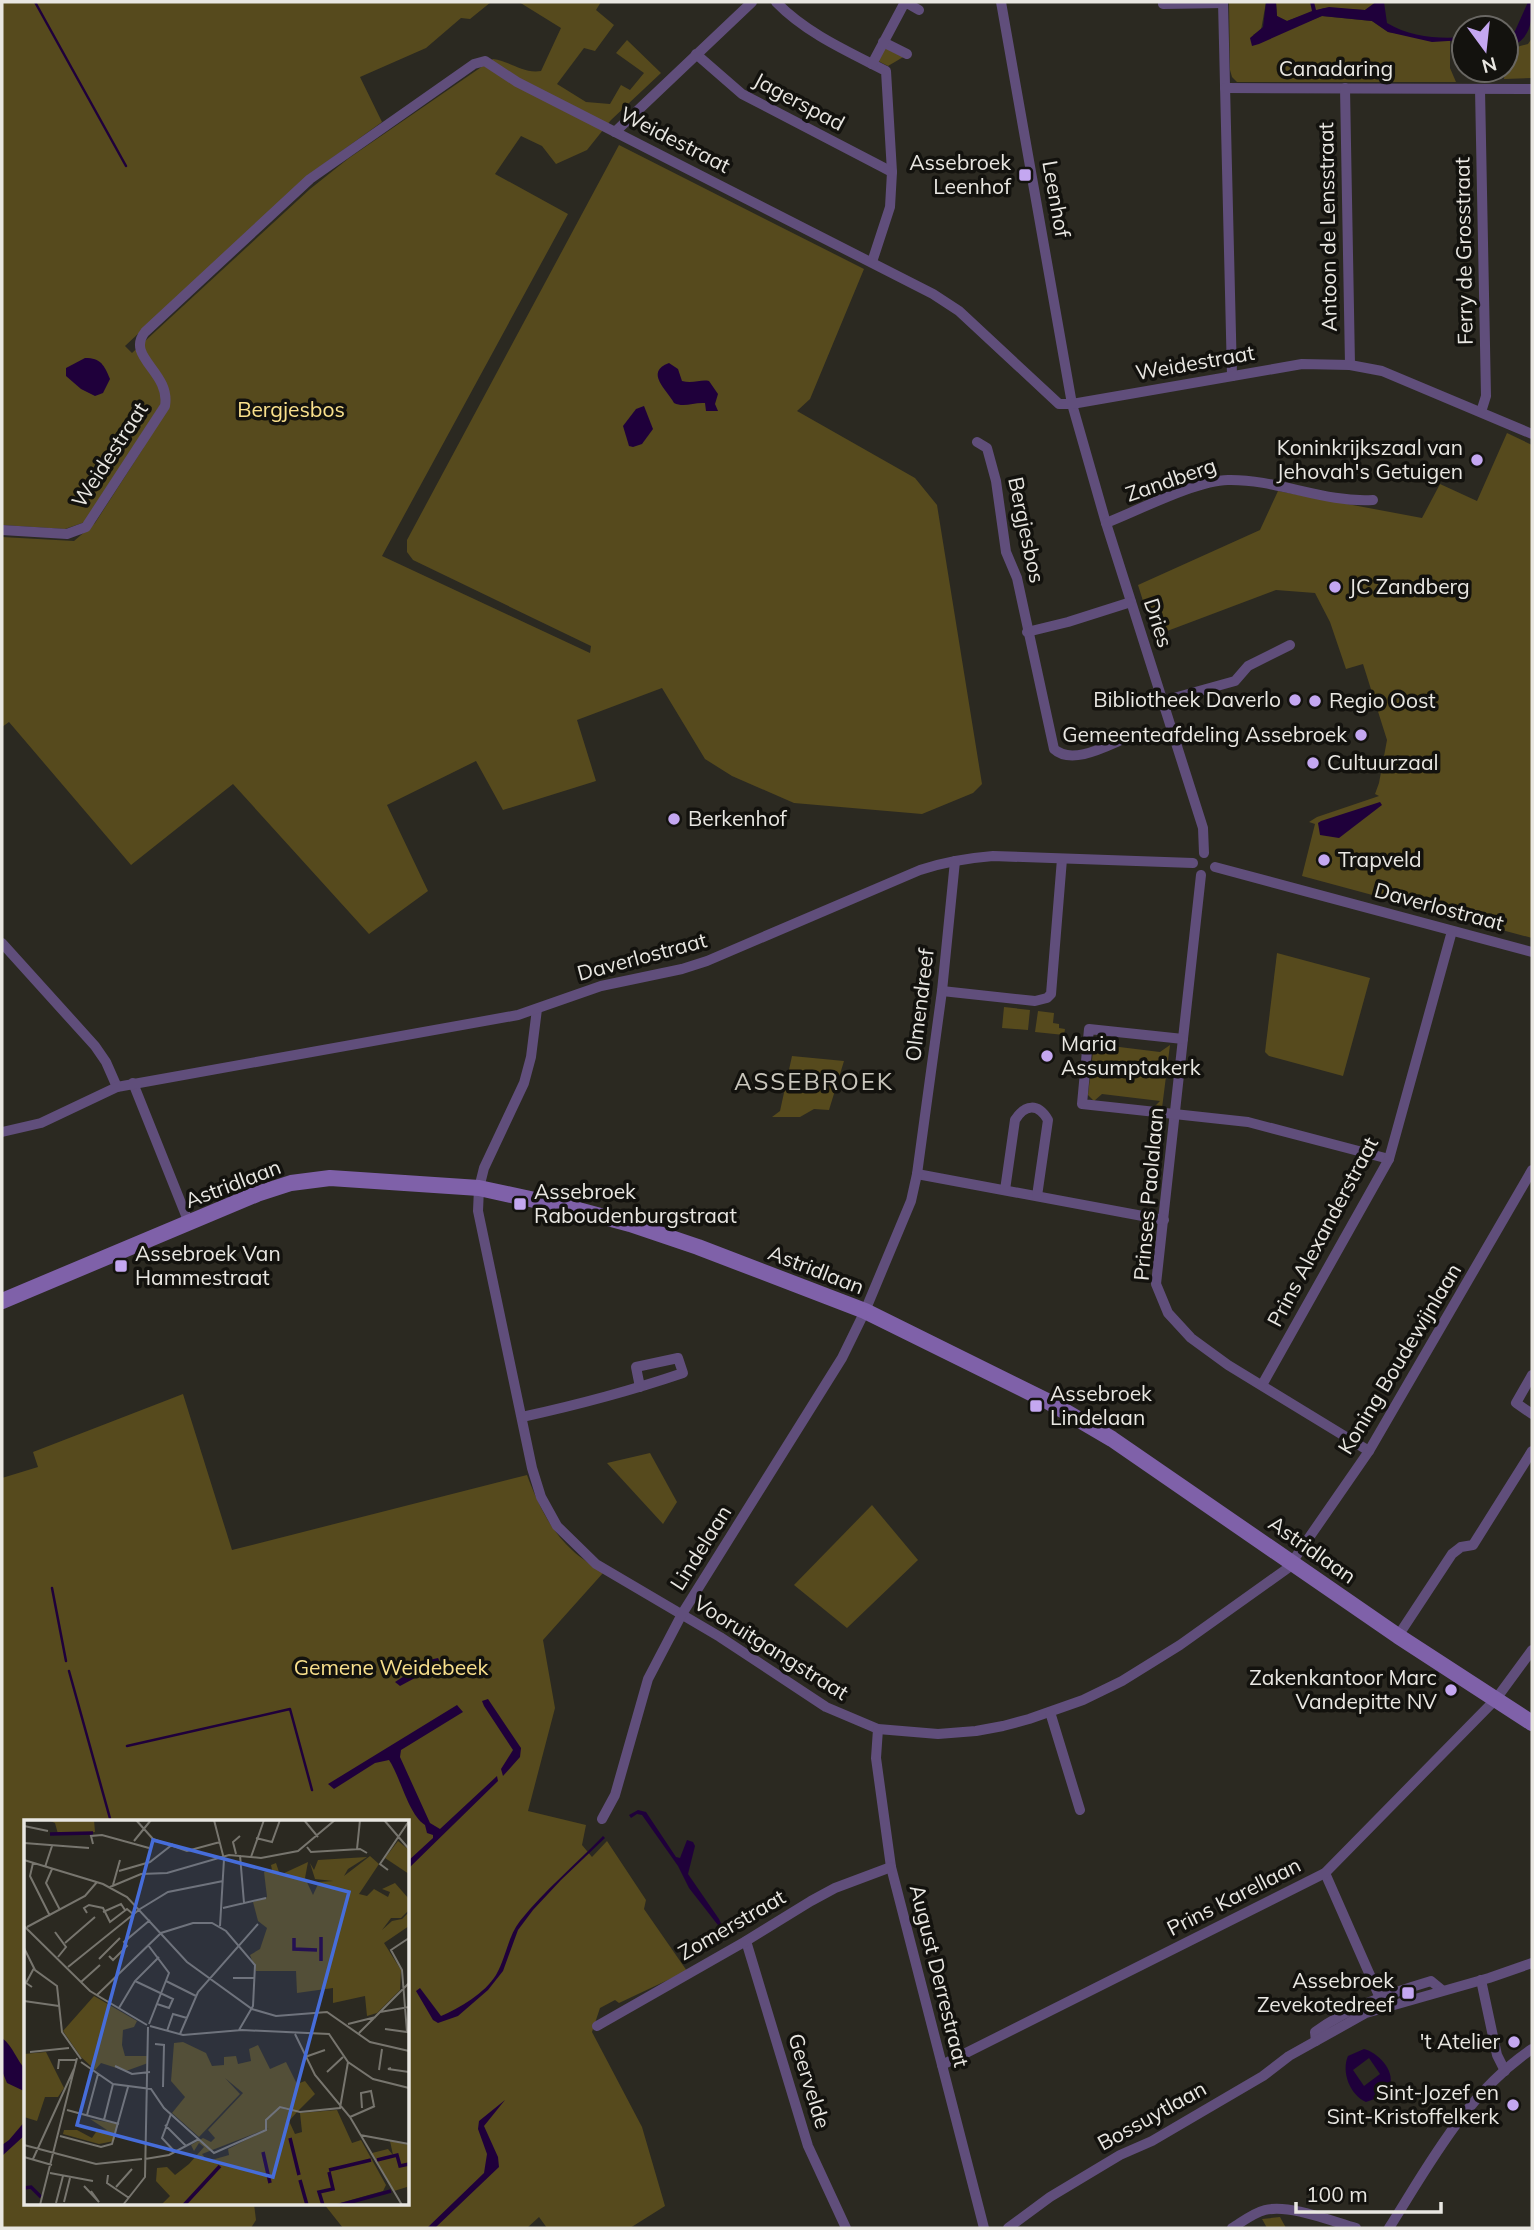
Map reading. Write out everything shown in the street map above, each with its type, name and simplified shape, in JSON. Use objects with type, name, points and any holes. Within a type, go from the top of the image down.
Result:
[{"type":"main road","name":"Astridlaan","points":[[2,1301],[266,1191],[309,1180],[341,1179],[479,1188],[630,1224],[865,1311],[1049,1402],[1112,1439],[1398,1636],[1532,1723]]},
{"type":"street","points":[[615,132],[752,2]]},
{"type":"street","points":[[776,2],[790,17],[813,33],[886,71],[892,172],[890,206],[872,262]]},
{"type":"street","points":[[872,64],[905,2],[919,10]]},
{"type":"street","name":"Leenhof","points":[[1001,2],[1072,404]]},
{"type":"street","points":[[1163,2],[1223,2],[1233,376]]},
{"type":"street","points":[[883,41],[907,54]]},
{"type":"street","name":"Jagerspad","points":[[696,54],[742,94],[892,172]]},
{"type":"street","name":"Weidestraat","points":[[2,530],[67,534],[86,527],[165,406],[167,395],[164,386],[139,348],[139,340],[145,332],[303,185],[474,64],[485,61],[517,82],[872,262],[960,311],[1054,401],[1072,404],[1302,364],[1350,365],[1382,371],[1532,434]]},
{"type":"street","name":"Canadaring","points":[[1225,88],[1532,89]]},
{"type":"street","name":"Antoon de Lensstraat","points":[[1345,88],[1350,365]]},
{"type":"street","name":"Ferry de Grosstraat","points":[[1480,89],[1486,396],[1481,412]]},
{"type":"street","name":"Dries","points":[[1072,404],[1106,523],[1203,828],[1204,853]]},
{"type":"street","name":"Bergjesbos","points":[[977,442],[987,448],[996,481],[1004,538],[1017,578],[1054,749],[1065,756],[1101,749],[1119,741]]},
{"type":"street","name":"Zandberg","points":[[1106,523],[1212,481],[1228,480],[1279,486],[1354,501],[1373,500]]},
{"type":"street","points":[[1027,632],[1131,602]]},
{"type":"street","points":[[1163,701],[1235,681],[1248,666],[1290,645]]},
{"type":"street","points":[[1204,853],[1211,856],[1215,867],[1209,875],[1201,876],[1195,871],[1193,863],[1196,856],[1204,853]]},
{"type":"street","name":"Daverlostraat","points":[[2,1132],[41,1123],[117,1087],[133,1083],[492,1020],[537,1009],[601,986],[700,964],[920,870],[955,861],[993,856],[1193,863]]},
{"type":"street","points":[[942,991],[1035,1002],[1051,994],[1062,859]]},
{"type":"street","name":"Olmendreef","points":[[865,1311],[911,1201],[918,1174],[942,991],[955,861]]},
{"type":"street","name":"Daverlostraat","points":[[1215,867],[1532,952]]},
{"type":"street","name":"Prinses Paolalaan","points":[[1201,876],[1156,1284],[1168,1313],[1191,1338],[1228,1365],[1369,1451]]},
{"type":"street","name":"Prins Alexanderstraat","points":[[1262,1385],[1389,1158],[1452,931]]},
{"type":"street","points":[[2,943],[95,1046],[106,1062],[117,1087]]},
{"type":"street","points":[[479,1188],[484,1168],[524,1083],[531,1057],[537,1009]]},
{"type":"street","points":[[1183,1039],[1089,1029],[1082,1104],[1248,1122],[1389,1158]]},
{"type":"street","points":[[133,1083],[189,1223]]},
{"type":"street","points":[[1004,1190],[1015,1120],[1020,1111],[1035,1107],[1043,1112],[1048,1120],[1037,1196]]},
{"type":"street","name":"Koning Boudewijnlaan","points":[[1293,1563],[1369,1451],[1532,1170]]},
{"type":"street","points":[[918,1174],[1164,1220]]},
{"type":"street","name":"Vooruitgangstraat","points":[[479,1188],[480,1223],[535,1479],[541,1497],[557,1526],[596,1564],[682,1614],[826,1707],[878,1729],[917,1734],[960,1733],[1003,1726],[1050,1712],[1112,1686],[1151,1663],[1222,1617],[1293,1563]]},
{"type":"street","name":"Lindelaan","points":[[602,1819],[615,1795],[648,1679],[682,1614],[842,1358],[865,1311]]},
{"type":"street","points":[[1532,1375],[1516,1403],[1532,1414]]},
{"type":"street","points":[[522,1417],[640,1387]]},
{"type":"street","points":[[1398,1636],[1452,1553],[1461,1547],[1473,1545],[1531,1454]]},
{"type":"street","name":"Prins Karellaan","points":[[942,2064],[1325,1873],[1496,1699],[1532,1650]]},
{"type":"street","points":[[1050,1712],[1080,1810]]},
{"type":"street","name":"August Derrestraat","points":[[878,1729],[876,1758],[891,1867],[985,2228]]},
{"type":"street","name":"Zomerstraat","points":[[597,2026],[835,1888],[891,1867]]},
{"type":"street","points":[[1325,1873],[1381,2003]]},
{"type":"street","name":"Geervelde","points":[[746,1941],[808,2146],[846,2228]]},
{"type":"street","name":"Bossuytlaan","points":[[1008,2228],[1050,2197],[1263,2076],[1289,2056],[1381,2003],[1480,1980],[1532,1963]]},
{"type":"street","points":[[1480,1980],[1497,2055],[1505,2071]]},
{"type":"street","points":[[1389,2228],[1458,2119],[1505,2071],[1532,2049]]},
{"type":"street","points":[[1232,2228],[1258,2212],[1275,2209],[1293,2210],[1356,2228]]},
{"type":"green space","points":[[2,2],[491,2],[470,19],[461,18],[426,48],[360,77],[382,122],[307,176],[125,346],[132,353],[310,189],[349,158],[493,59],[528,71],[541,71],[561,28],[519,2],[601,2],[596,10],[614,25],[595,51],[584,48],[557,84],[586,102],[610,104],[621,85],[630,90],[644,73],[616,53],[627,40],[661,73],[611,120],[587,150],[556,164],[542,146],[521,136],[495,174],[568,214],[382,556],[590,653],[591,646],[413,560],[407,552],[407,540],[619,145],[864,269],[810,399],[797,411],[915,478],[937,505],[982,784],[973,793],[922,814],[794,803],[732,776],[705,759],[662,688],[577,720],[596,781],[503,810],[476,761],[387,805],[428,891],[369,934],[233,784],[131,865],[9,722],[2,727],[2,537],[74,541],[95,523],[144,447],[85,522],[65,529],[2,525]]},
{"type":"green space","points":[[1229,2],[1266,2],[1261,30],[1253,35],[1299,25],[1322,16],[1372,21],[1388,32],[1450,41],[1450,82],[1237,82],[1230,70]]},
{"type":"green space","points":[[1276,2],[1376,2],[1365,10],[1324,8],[1287,21],[1277,16]]},
{"type":"green space","points":[[1532,38],[1532,78],[1520,78],[1520,46],[1528,44]]},
{"type":"green space","points":[[885,47],[905,56],[888,66],[878,61]]},
{"type":"green space","points":[[1507,433],[1532,445],[1532,938],[1302,876],[1315,824],[1309,822],[1379,796],[1375,794],[1387,740],[1363,664],[1346,669],[1330,622],[1315,593],[1276,590],[1154,636],[1138,585],[1260,530],[1278,491],[1422,518],[1440,484],[1477,501]]},
{"type":"green space","points":[[1277,953],[1370,978],[1343,1076],[1269,1056],[1265,1052]]},
{"type":"green space","points":[[1004,1007],[1030,1010],[1028,1030],[1002,1028]]},
{"type":"green space","points":[[1038,1011],[1054,1013],[1053,1023],[1065,1029],[1064,1035],[1035,1032]]},
{"type":"green space","points":[[1099,1037],[1109,1038],[1103,1045],[1160,1052],[1170,1045],[1162,1108],[1154,1107],[1160,1101],[1102,1094],[1094,1101],[1088,1095],[1094,1043]]},
{"type":"green space","points":[[792,1056],[844,1061],[829,1110],[814,1109],[800,1117],[772,1117],[780,1111]]},
{"type":"green space","name":"Gemene Weidebeek","points":[[183,1394],[232,1550],[527,1475],[557,1534],[576,1553],[603,1573],[543,1640],[555,1708],[528,1811],[586,1825],[582,1845],[592,1857],[607,1841],[646,1900],[644,1909],[687,1971],[619,2003],[615,2000],[600,2008],[592,2032],[642,2127],[665,2206],[630,2228],[547,2228],[539,2217],[527,2228],[343,2228],[326,2206],[410,2206],[410,1820],[24,1820],[24,2206],[254,2206],[256,2220],[251,2228],[2,2228],[2,1478],[38,1467],[33,1452]]},
{"type":"green space","points":[[650,1453],[677,1502],[663,1524],[607,1463]]},
{"type":"green space","points":[[872,1505],[918,1560],[847,1628],[794,1585]]},
{"type":"green space","points":[[1280,2217],[1286,2228],[1267,2228],[1262,2219]]},
{"type":"shaded area","points":[[1266,2],[1276,2],[1277,16],[1287,21],[1312,11],[1310,2],[1314,2],[1316,10],[1329,7],[1365,10],[1376,2],[1384,2],[1387,23],[1424,36],[1450,38],[1450,41],[1432,42],[1388,32],[1372,21],[1322,16],[1252,46],[1250,38],[1263,27]]},
{"type":"shaded area","points":[[1528,2],[1532,2],[1528,31],[1520,41],[1520,20]]},
{"type":"shaded area","points":[[85,358],[98,361],[106,370],[110,379],[103,393],[95,396],[81,389],[66,376],[66,368]]},
{"type":"shaded area","points":[[669,363],[678,369],[682,381],[709,381],[718,394],[715,404],[718,411],[706,411],[705,403],[674,403],[658,376],[658,371]]},
{"type":"shaded area","points":[[644,406],[653,429],[642,444],[629,446],[623,426],[636,409]]},
{"type":"shaded area","points":[[1380,802],[1382,805],[1339,838],[1320,835],[1318,823],[1321,821]]},
{"type":"shaded area","points":[[438,1658],[441,1664],[400,1686],[395,1682],[429,1660]]},
{"type":"shaded area","points":[[488,1699],[521,1748],[520,1757],[503,1776],[501,1769],[513,1750],[484,1706],[482,1701]]},
{"type":"shaded area","points":[[457,1705],[463,1712],[401,1750],[400,1757],[430,1823],[440,1829],[497,1776],[498,1781],[410,1867],[410,1859],[433,1835],[427,1833],[425,1825],[414,1813],[389,1760],[375,1763],[334,1789],[328,1784]]},
{"type":"shaded area","points":[[638,1810],[646,1812],[676,1857],[680,1858],[687,1840],[693,1842],[695,1846],[688,1874],[725,1932],[730,1934],[728,1938],[689,1888],[678,1866],[642,1815],[637,1814],[631,1818],[629,1815]]},
{"type":"shaded area","points":[[603,1836],[605,1838],[561,1880],[518,1930],[503,1971],[488,1990],[458,2016],[438,2023],[433,2020],[416,1991],[420,1988],[441,2016],[479,1994],[496,1975],[520,1921]]},
{"type":"shaded area","points":[[2,2038],[24,2067],[24,2091],[7,2083],[2,2071]]},
{"type":"shaded area","points":[[1364,2049],[1379,2058],[1390,2073],[1390,2085],[1386,2091],[1366,2102],[1360,2099],[1351,2089],[1346,2076],[1348,2056]],"holes":[[[1369,2058],[1380,2074],[1364,2086],[1353,2070]]]},
{"type":"shaded area","points":[[505,2100],[484,2126],[498,2157],[499,2167],[435,2228],[427,2228],[484,2173],[487,2154],[478,2129],[479,2121]]},
{"type":"shaded area","points":[[24,2122],[24,2136],[2,2156],[2,2145]]},
{"type":"waterway","points":[[35,2],[126,166]]},
{"type":"waterway","points":[[52,1588],[66,1661]]},
{"type":"waterway","points":[[69,1671],[110,1820]]},
{"type":"waterway","points":[[127,1746],[290,1709],[312,1790]]},
{"type":"place","name":"Assebroek Leenhof","points":[[1025,175]]},
{"type":"place","name":"Koninkrijkszaal van Jehovah's Getuigen","points":[[1477,460]]},
{"type":"place","name":"JC Zandberg","points":[[1335,587]]},
{"type":"place","name":"Bibliotheek Daverlo","points":[[1295,700]]},
{"type":"place","name":"Regio Oost","points":[[1315,701]]},
{"type":"place","name":"Gemeenteafdeling Assebroek","points":[[1361,735]]},
{"type":"place","name":"Cultuurzaal","points":[[1313,763]]},
{"type":"place","name":"Berkenhof","points":[[674,819]]},
{"type":"place","name":"Trapveld","points":[[1324,860]]},
{"type":"place","name":"Maria Assumptakerk","points":[[1047,1056]]},
{"type":"place","name":"Assebroek Raboudenburgstraat","points":[[520,1204]]},
{"type":"place","name":"Assebroek Van Hammestraat","points":[[121,1266]]},
{"type":"place","name":"Assebroek Lindelaan","points":[[1036,1406]]},
{"type":"place","name":"Zakenkantoor Marc Vandepitte NV","points":[[1451,1690]]},
{"type":"place","name":"Assebroek Zevekotedreef","points":[[1408,1993]]},
{"type":"place","name":"'t Atelier","points":[[1514,2042]]},
{"type":"place","name":"Sint-Jozef en Sint-Kristoffelkerk","points":[[1513,2105]]},
{"type":"district","name":"ASSEBROEK","points":[[814,1082]]}]
